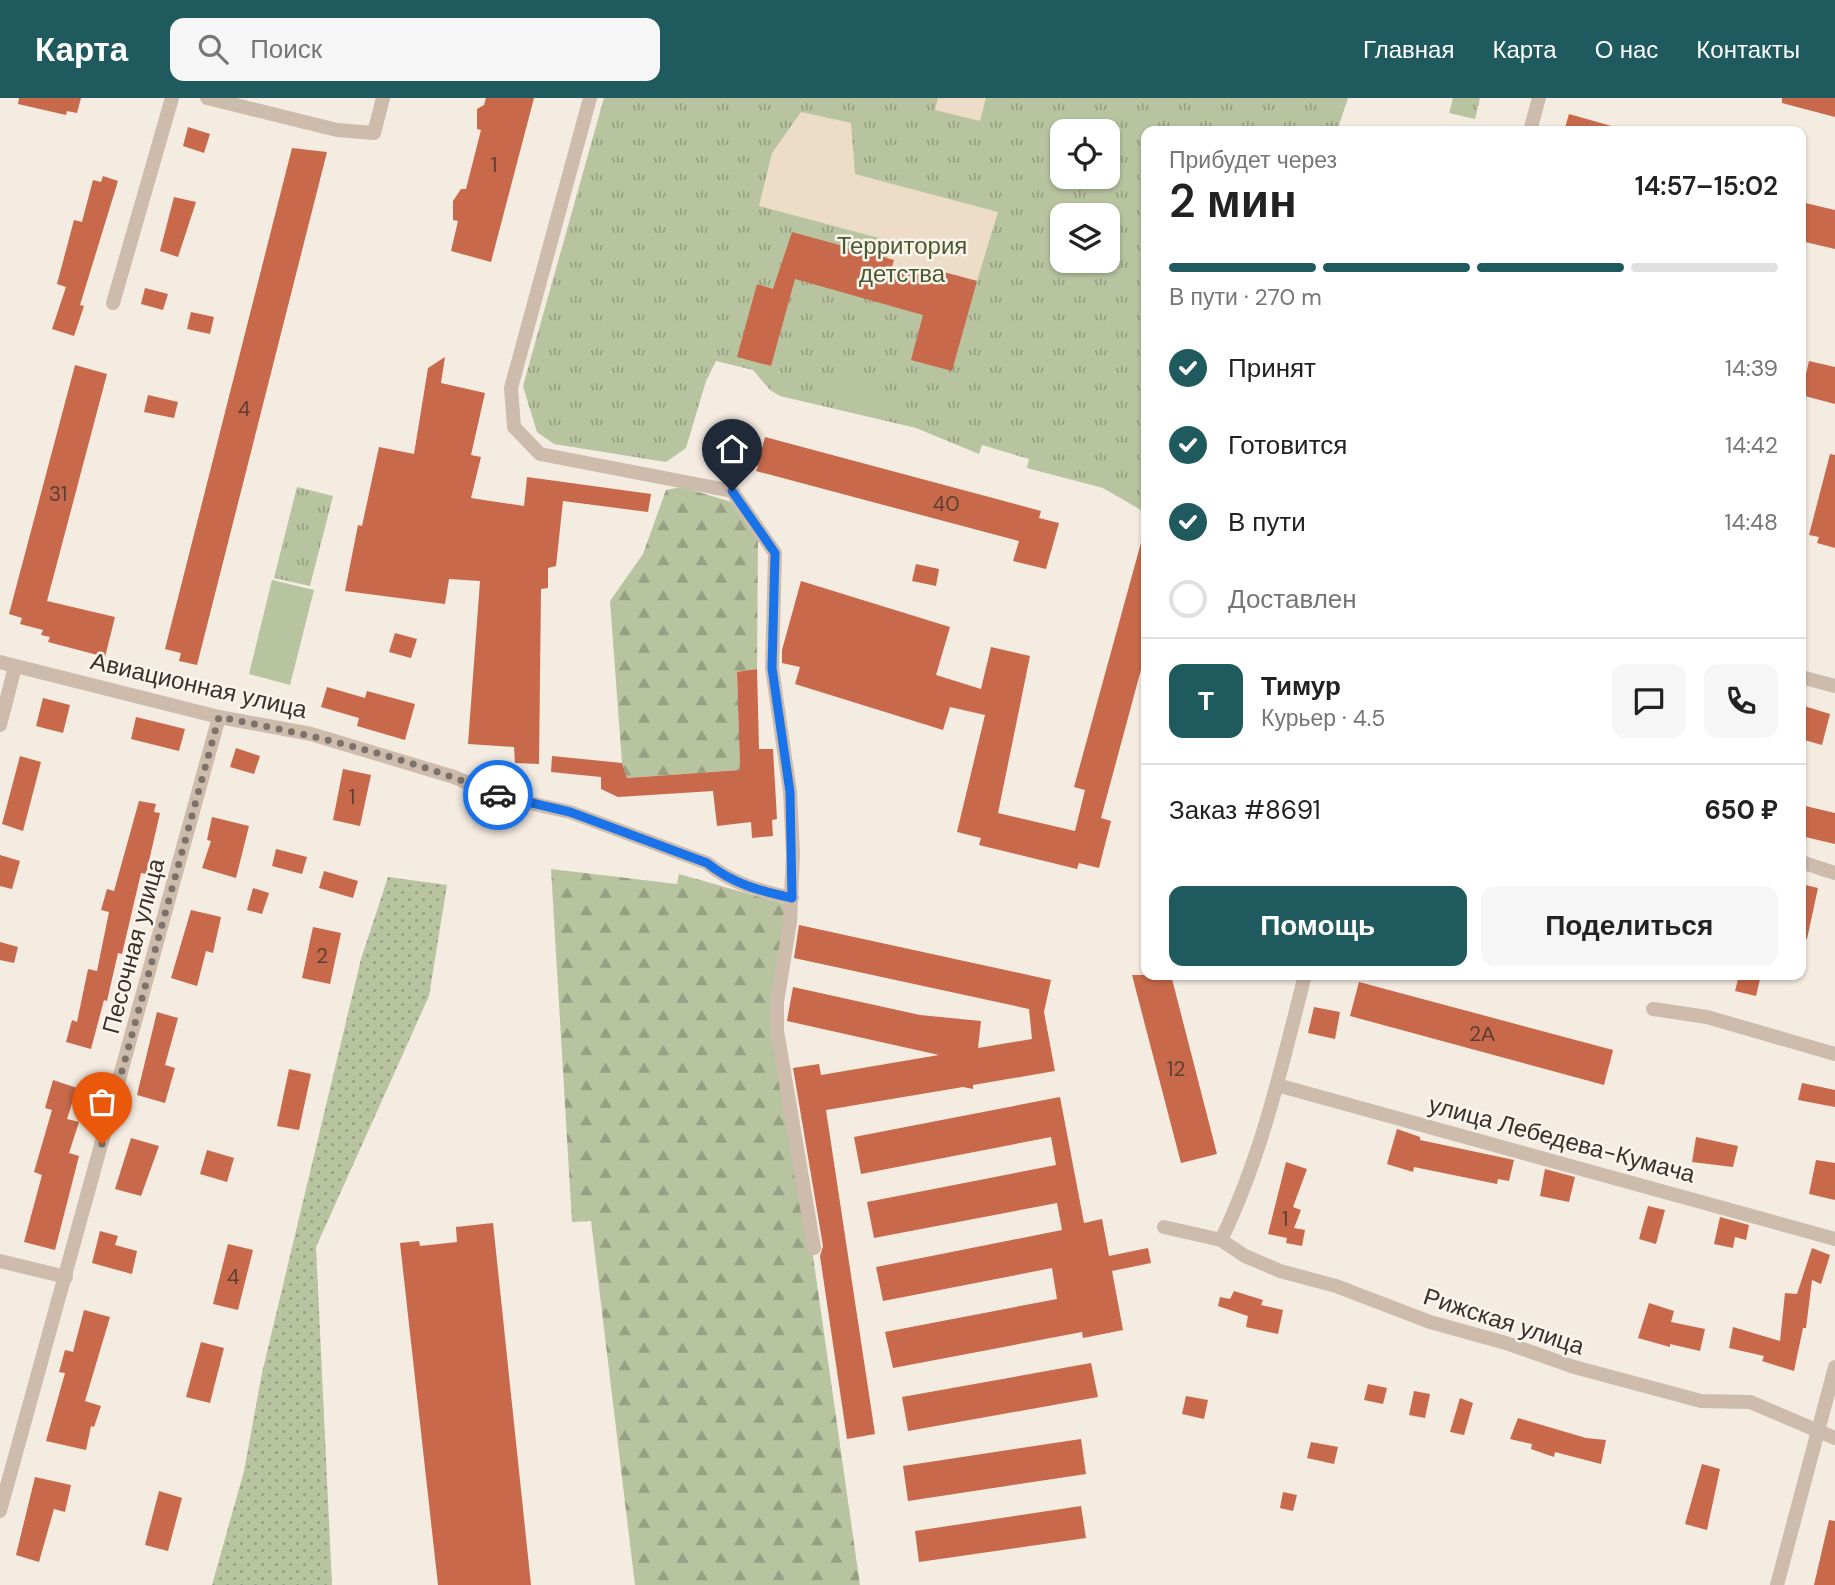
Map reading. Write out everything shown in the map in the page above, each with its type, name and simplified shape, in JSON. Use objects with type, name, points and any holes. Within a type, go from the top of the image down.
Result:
[{"type":"street","points":[[113,303],[172,98]]},
{"type":"street","points":[[207,98],[337,131],[374,133],[383,98]]},
{"type":"street","points":[[590,98],[512,388],[514,427],[540,454],[732,491],[775,553],[772,668],[790,792],[792,898],[777,1002],[777,1031],[814,1248]]},
{"type":"street","points":[[1531,126],[1539,98]]},
{"type":"street","name":"Авиационная улица","points":[[0,662],[219,717],[298,731],[427,768],[498,796],[570,812],[707,863],[723,876],[753,889],[792,898]]},
{"type":"street","points":[[0,725],[15,667]]},
{"type":"street","points":[[1806,678],[1835,686]]},
{"type":"street","name":"Песочная улица","points":[[0,1511],[219,717]]},
{"type":"street","points":[[1806,864],[1835,873]]},
{"type":"street","points":[[1221,1240],[1245,1191],[1277,1085],[1304,980]]},
{"type":"street","points":[[1653,1009],[1707,1017],[1835,1054]]},
{"type":"street","name":"улица Лебедева-Кумача","points":[[1277,1085],[1835,1239]]},
{"type":"street","name":"Рижская улица","points":[[1164,1227],[1221,1240],[1245,1256],[1280,1271],[1336,1286],[1430,1322],[1506,1343],[1574,1367],[1700,1402],[1750,1402],[1820,1434],[1835,1438]]},
{"type":"street","points":[[0,1261],[66,1277]]},
{"type":"street","points":[[1777,1585],[1811,1455],[1820,1434],[1835,1367]]},
{"type":"green space","name":"Территория детства","points":[[604,98],[1348,98],[1339,126],[1141,126],[1141,510],[1103,488],[1027,468],[1029,459],[982,445],[979,454],[916,428],[780,396],[770,390],[753,370],[716,361],[706,381],[686,448],[666,462],[554,444],[537,432],[523,386]]},
{"type":"green space","points":[[1453,98],[1480,98],[1475,119],[1449,113]]},
{"type":"green space","points":[[841,379],[901,397],[895,418],[834,401]]},
{"type":"green space","points":[[297,487],[333,496],[310,586],[274,578]]},
{"type":"green space","points":[[682,487],[731,502],[758,539],[757,669],[737,673],[740,770],[627,778],[622,763],[610,601],[643,554],[666,490]]},
{"type":"green space","points":[[272,580],[314,590],[290,685],[249,674]]},
{"type":"green space","points":[[551,869],[677,884],[679,874],[795,907],[780,1025],[860,1585],[635,1585],[591,1221],[572,1222]]},
{"type":"green space","points":[[388,877],[447,885],[429,996],[316,1247],[332,1585],[212,1585],[244,1471],[262,1373],[361,959]]},
{"type":"shaded area","points":[[938,98],[986,98],[980,121],[935,110]]},
{"type":"shaded area","points":[[801,112],[851,123],[855,174],[998,212],[977,281],[936,270],[934,278],[892,267],[887,259],[890,241],[759,206],[772,153]]},
{"type":"building","points":[[19,98],[81,98],[77,113],[67,111],[66,115],[18,104]]},
{"type":"building","points":[[486,98],[534,98],[491,262],[451,251],[458,221],[453,220],[453,201],[461,189],[466,189],[481,130],[477,129],[477,109],[484,105]]},
{"type":"building","points":[[1782,98],[1835,98],[1835,117],[1782,103]]},
{"type":"building","points":[[1569,114],[1611,126],[1565,126]]},
{"type":"building","points":[[188,127],[210,134],[204,153],[183,146]]},
{"type":"building","points":[[292,148],[327,152],[197,665],[179,661],[181,653],[165,649]]},
{"type":"building","points":[[103,176],[118,181],[80,305],[84,306],[74,336],[52,329],[66,287],[57,284],[74,220],[82,222],[93,180],[101,182]]},
{"type":"building","points":[[174,197],[196,202],[178,257],[160,251]]},
{"type":"building","points":[[1806,203],[1835,210],[1835,249],[1806,242]]},
{"type":"building","points":[[792,232],[894,260],[892,267],[934,278],[936,270],[977,281],[952,371],[911,360],[923,315],[795,279],[771,366],[737,357],[757,284],[773,289]]},
{"type":"building","points":[[145,288],[168,294],[163,310],[141,304]]},
{"type":"building","points":[[191,312],[214,317],[210,334],[187,329]]},
{"type":"building","points":[[445,357],[441,383],[485,393],[471,455],[481,457],[471,498],[524,506],[527,477],[651,494],[648,512],[563,501],[556,566],[548,568],[548,588],[541,589],[539,764],[515,763],[514,747],[468,744],[480,581],[449,579],[445,604],[345,591],[358,525],[362,526],[379,447],[414,454],[428,368]]},
{"type":"building","points":[[1809,361],[1835,367],[1835,404],[1806,396]]},
{"type":"building","points":[[75,365],[107,374],[47,601],[115,617],[105,657],[48,642],[50,637],[41,635],[43,630],[20,624],[22,618],[9,614]]},
{"type":"building","points":[[148,395],[178,402],[174,418],[144,412]]},
{"type":"building","points":[[718,436],[762,448],[765,437],[1041,511],[1039,518],[1059,523],[1046,569],[1013,561],[1019,541],[756,471],[758,466],[713,454]]},
{"type":"building","points":[[1830,454],[1835,455],[1835,548],[1817,543],[1819,537],[1809,535]]},
{"type":"building","points":[[1141,543],[1141,670],[1101,818],[1111,821],[1099,868],[1079,863],[1077,869],[979,845],[981,838],[957,832],[985,715],[950,707],[943,730],[795,684],[800,667],[782,663],[782,650],[801,581],[950,627],[936,675],[981,689],[991,647],[1030,656],[998,813],[1075,831],[1085,790],[1074,787]]},
{"type":"building","points":[[916,564],[939,569],[936,586],[912,581]]},
{"type":"building","points":[[395,633],[417,639],[411,658],[389,652]]},
{"type":"building","points":[[757,669],[759,749],[773,749],[777,819],[772,820],[773,836],[752,838],[751,822],[717,826],[713,791],[618,797],[601,789],[601,777],[551,772],[552,756],[622,763],[627,778],[740,770],[737,672]]},
{"type":"building","points":[[327,687],[365,698],[367,691],[415,704],[405,740],[357,726],[359,718],[321,707]]},
{"type":"building","points":[[43,698],[70,705],[63,733],[36,726]]},
{"type":"building","points":[[1806,707],[1830,714],[1822,745],[1806,740]]},
{"type":"building","points":[[136,717],[185,729],[179,751],[131,739]]},
{"type":"building","points":[[236,748],[260,756],[254,774],[230,767]]},
{"type":"building","points":[[20,756],[41,762],[23,831],[2,824]]},
{"type":"building","points":[[343,769],[371,775],[360,826],[333,820]]},
{"type":"building","points":[[139,801],[156,804],[154,812],[160,813],[146,874],[141,873],[122,954],[118,953],[107,1001],[104,1000],[91,1049],[66,1042],[72,1020],[77,1022],[88,969],[97,971],[109,912],[101,910],[107,889],[114,891]]},
{"type":"building","points":[[1806,806],[1835,813],[1835,844],[1806,837]]},
{"type":"building","points":[[212,817],[249,826],[236,878],[202,868],[211,841],[207,840]]},
{"type":"building","points":[[276,849],[307,857],[302,874],[272,866]]},
{"type":"building","points":[[0,855],[20,861],[12,889],[0,886]]},
{"type":"building","points":[[324,871],[358,881],[353,898],[319,888]]},
{"type":"building","points":[[1806,885],[1818,888],[1806,939]]},
{"type":"building","points":[[253,888],[269,893],[262,914],[247,910]]},
{"type":"building","points":[[191,910],[221,917],[213,953],[206,951],[197,986],[171,978]]},
{"type":"building","points":[[799,925],[1051,980],[1044,1012],[1055,1071],[973,1085],[973,1089],[963,1087],[826,1110],[875,1434],[847,1439],[820,1256],[823,1246],[793,1068],[819,1064],[821,1075],[939,1055],[787,1021],[793,987],[920,1015],[981,1021],[978,1048],[1032,1039],[1029,1009],[794,958]]},
{"type":"building","points":[[313,927],[341,933],[330,984],[302,978]]},
{"type":"building","points":[[0,942],[18,947],[14,963],[0,960]]},
{"type":"building","points":[[1132,975],[1141,975],[1141,980],[1172,980],[1217,1154],[1181,1163]]},
{"type":"building","points":[[1738,980],[1760,980],[1756,996],[1735,991]]},
{"type":"building","points":[[1359,982],[1613,1050],[1604,1085],[1350,1016]]},
{"type":"building","points":[[1314,1007],[1340,1012],[1335,1039],[1308,1033]]},
{"type":"building","points":[[157,1012],[178,1018],[165,1065],[175,1068],[165,1103],[137,1095]]},
{"type":"building","points":[[289,1069],[311,1074],[299,1130],[277,1126]]},
{"type":"building","points":[[53,1080],[77,1088],[67,1119],[79,1122],[69,1153],[79,1156],[55,1250],[24,1242],[42,1175],[34,1172],[52,1110],[45,1108]]},
{"type":"building","points":[[1802,1083],[1835,1090],[1835,1107],[1798,1100]]},
{"type":"building","points":[[1060,1097],[1084,1223],[1102,1219],[1109,1256],[1148,1248],[1151,1263],[1112,1271],[1123,1330],[1083,1338],[1082,1332],[893,1368],[885,1332],[1057,1299],[1052,1268],[883,1301],[876,1267],[1062,1230],[1057,1203],[874,1238],[867,1202],[1056,1165],[1051,1137],[861,1174],[854,1137]]},
{"type":"building","points":[[1397,1129],[1420,1137],[1420,1140],[1514,1160],[1509,1181],[1498,1179],[1497,1184],[1414,1167],[1413,1172],[1387,1164]]},
{"type":"building","points":[[1696,1137],[1738,1146],[1733,1167],[1692,1162]]},
{"type":"building","points":[[131,1138],[159,1146],[141,1196],[115,1189]]},
{"type":"building","points":[[207,1150],[234,1158],[227,1182],[200,1174]]},
{"type":"building","points":[[1816,1160],[1835,1163],[1835,1200],[1809,1194]]},
{"type":"building","points":[[1286,1162],[1307,1169],[1293,1207],[1301,1210],[1294,1228],[1305,1230],[1302,1246],[1286,1243],[1287,1238],[1268,1234]]},
{"type":"building","points":[[1545,1169],[1575,1177],[1569,1202],[1540,1196]]},
{"type":"building","points":[[1648,1206],[1665,1210],[1656,1244],[1639,1239]]},
{"type":"building","points":[[1720,1217],[1749,1225],[1746,1240],[1735,1237],[1733,1248],[1714,1244]]},
{"type":"building","points":[[493,1223],[531,1585],[438,1585],[400,1243],[419,1241],[420,1246],[457,1242],[456,1227]]},
{"type":"building","points":[[100,1231],[118,1236],[115,1245],[137,1251],[132,1274],[92,1263]]},
{"type":"building","points":[[228,1244],[253,1250],[238,1310],[213,1304]]},
{"type":"building","points":[[1812,1248],[1830,1255],[1821,1284],[1812,1280],[1806,1328],[1803,1328],[1794,1371],[1762,1361],[1764,1356],[1729,1348],[1733,1327],[1780,1341],[1785,1293],[1797,1294]]},
{"type":"building","points":[[1234,1291],[1263,1300],[1261,1305],[1283,1310],[1278,1334],[1246,1327],[1248,1316],[1218,1306],[1220,1297],[1230,1299]]},
{"type":"building","points":[[1649,1303],[1674,1311],[1671,1322],[1705,1329],[1700,1351],[1670,1344],[1670,1347],[1638,1338]]},
{"type":"building","points":[[84,1310],[110,1317],[85,1401],[101,1406],[94,1427],[91,1426],[86,1450],[46,1441],[65,1373],[59,1372],[65,1350],[73,1352]]},
{"type":"building","points":[[201,1342],[224,1348],[210,1403],[186,1397]]},
{"type":"building","points":[[1091,1363],[1098,1397],[908,1431],[902,1397]]},
{"type":"building","points":[[1368,1384],[1387,1388],[1383,1404],[1364,1400]]},
{"type":"building","points":[[1414,1391],[1430,1394],[1425,1418],[1409,1415]]},
{"type":"building","points":[[1186,1396],[1208,1400],[1204,1419],[1182,1414]]},
{"type":"building","points":[[1460,1398],[1473,1403],[1464,1435],[1450,1432]]},
{"type":"building","points":[[1518,1418],[1586,1438],[1606,1440],[1601,1464],[1555,1452],[1554,1457],[1531,1449],[1532,1444],[1510,1439]]},
{"type":"building","points":[[1081,1439],[1086,1474],[908,1501],[903,1466]]},
{"type":"building","points":[[1311,1442],[1338,1447],[1334,1464],[1307,1458]]},
{"type":"building","points":[[1702,1464],[1720,1469],[1707,1530],[1685,1524]]},
{"type":"building","points":[[35,1477],[71,1485],[65,1512],[54,1509],[39,1562],[16,1555]]},
{"type":"building","points":[[159,1491],[182,1498],[168,1551],[145,1545]]},
{"type":"building","points":[[1283,1492],[1297,1495],[1293,1511],[1280,1508]]},
{"type":"building","points":[[1081,1506],[1086,1538],[919,1562],[915,1531]]},
{"type":"building","points":[[1829,1520],[1835,1521],[1835,1585],[1814,1585]]},
{"type":"way so far","points":[[102,1144],[219,717],[311,734],[454,777],[498,795]]},
{"type":"route","points":[[498,795],[570,812],[707,863],[723,876],[753,889],[792,898],[790,792],[772,668],[772,568],[775,553],[732,491]]}]
